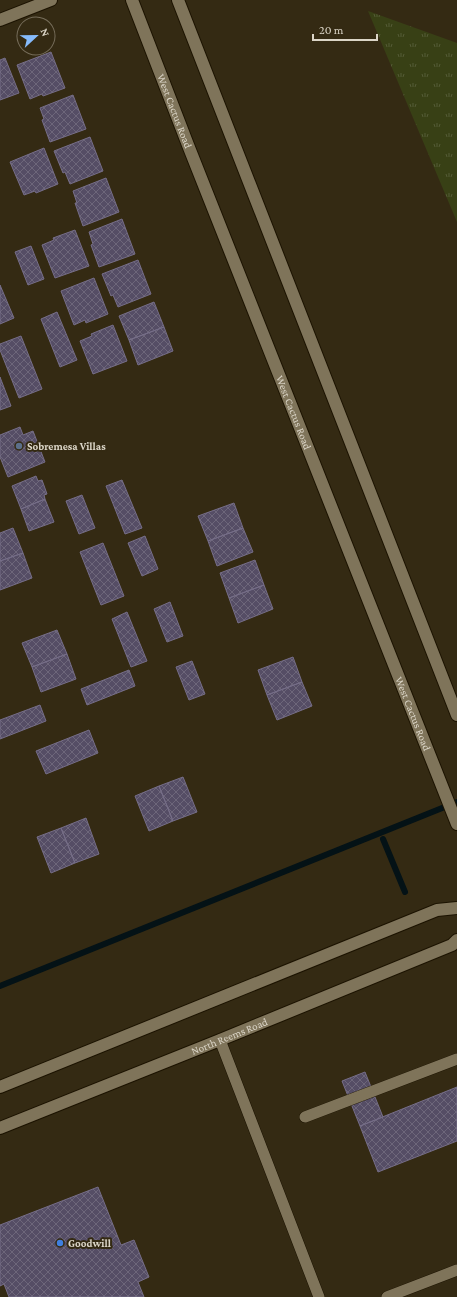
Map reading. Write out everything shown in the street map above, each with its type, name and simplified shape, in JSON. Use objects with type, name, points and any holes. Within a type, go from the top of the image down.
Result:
[{"type":"main road","points":[[0,20],[51,0]]},
{"type":"main road","name":"West Cactus Road","points":[[132,0],[457,824]]},
{"type":"main road","points":[[178,0],[457,715]]},
{"type":"main road","points":[[0,1087],[437,910],[457,908]]},
{"type":"main road","name":"North Reems Road","points":[[0,1128],[452,946],[457,940]]},
{"type":"lane","points":[[220,1040],[319,1297]]},
{"type":"lane","points":[[305,1117],[457,1059]]},
{"type":"lane","points":[[387,1297],[457,1270]]},
{"type":"green space","points":[[368,11],[457,43],[457,222]]},
{"type":"building","points":[[41,56],[53,56],[65,88],[30,99],[17,65]]},
{"type":"building","points":[[5,58],[19,93],[0,100],[0,60]]},
{"type":"building","points":[[73,95],[86,129],[50,142],[42,120],[44,119],[40,108]]},
{"type":"building","points":[[90,137],[103,171],[70,184],[65,172],[63,173],[54,151]]},
{"type":"building","points":[[44,148],[58,184],[36,193],[35,191],[24,195],[10,162]]},
{"type":"building","points":[[106,178],[119,212],[83,226],[75,203],[77,203],[73,191]]},
{"type":"building","points":[[122,219],[135,254],[99,267],[91,245],[93,244],[89,232]]},
{"type":"building","points":[[75,230],[89,266],[55,278],[42,245],[54,240],[53,238]]},
{"type":"building","points":[[31,246],[44,279],[28,285],[15,252]]},
{"type":"building","points":[[138,260],[151,294],[118,307],[113,295],[111,296],[102,274]]},
{"type":"building","points":[[94,278],[108,314],[86,323],[85,320],[74,325],[61,291]]},
{"type":"building","points":[[0,285],[14,318],[0,324]]},
{"type":"building","points":[[154,302],[164,327],[129,340],[119,316]]},
{"type":"building","points":[[57,312],[77,360],[60,367],[41,319]]},
{"type":"building","points":[[113,325],[127,361],[93,374],[80,341],[92,336],[91,334]]},
{"type":"building","points":[[164,327],[173,351],[138,365],[129,340]]},
{"type":"building","points":[[21,336],[42,389],[19,398],[0,350],[0,344]]},
{"type":"building","points":[[0,377],[11,406],[0,410]]},
{"type":"building","name":"Sobremesa Villas","points":[[20,427],[23,435],[33,431],[45,462],[8,477],[0,457],[0,435]]},
{"type":"building","points":[[36,476],[38,481],[42,480],[47,494],[44,495],[45,499],[21,509],[12,486]]},
{"type":"building","points":[[122,480],[142,528],[125,534],[106,486]]},
{"type":"building","points":[[82,495],[95,528],[79,534],[66,501]]},
{"type":"building","points":[[45,499],[54,522],[29,531],[21,509]]},
{"type":"building","points":[[234,503],[243,528],[208,541],[198,516]]},
{"type":"building","points":[[13,528],[23,553],[0,561],[0,533]]},
{"type":"building","points":[[243,528],[253,552],[217,566],[208,541]]},
{"type":"building","points":[[145,536],[158,569],[142,576],[128,543]]},
{"type":"building","points":[[103,543],[124,596],[101,605],[80,552]]},
{"type":"building","points":[[23,553],[32,578],[0,590],[0,561]]},
{"type":"building","points":[[255,560],[264,585],[229,598],[220,573]]},
{"type":"building","points":[[264,585],[273,609],[238,623],[229,598]]},
{"type":"building","points":[[170,602],[183,636],[167,642],[154,609]]},
{"type":"building","points":[[127,612],[147,661],[131,667],[112,619]]},
{"type":"building","points":[[57,630],[67,654],[32,667],[22,643]]},
{"type":"building","points":[[67,654],[76,679],[41,692],[32,667]]},
{"type":"building","points":[[293,657],[302,682],[267,695],[258,670]]},
{"type":"building","points":[[192,661],[205,694],[189,700],[176,667]]},
{"type":"building","points":[[129,670],[135,686],[87,705],[81,689]]},
{"type":"building","points":[[302,682],[312,706],[277,720],[267,695]]},
{"type":"building","points":[[40,705],[46,721],[0,739],[0,720]]},
{"type":"building","points":[[89,730],[98,753],[46,774],[36,751]]},
{"type":"building","points":[[183,777],[197,812],[173,821],[159,786]]},
{"type":"building","points":[[159,786],[173,821],[149,831],[135,796]]},
{"type":"building","points":[[86,818],[99,854],[75,863],[61,828]]},
{"type":"building","points":[[61,828],[75,863],[51,873],[37,837]]},
{"type":"building","points":[[365,1072],[383,1117],[360,1126],[342,1081]]},
{"type":"building","points":[[457,1087],[457,1141],[378,1172],[360,1126]]},
{"type":"building","name":"Goodwill","points":[[98,1187],[121,1245],[134,1240],[149,1277],[138,1282],[144,1297],[9,1297],[4,1284],[0,1286],[0,1225]]},
{"type":"waterway","points":[[0,986],[457,802]]},
{"type":"waterway","points":[[383,839],[405,892]]},
{"type":"place","name":"Sobremesa Villas","points":[[19,446]]},
{"type":"place","name":"Goodwill","points":[[60,1243]]}]
